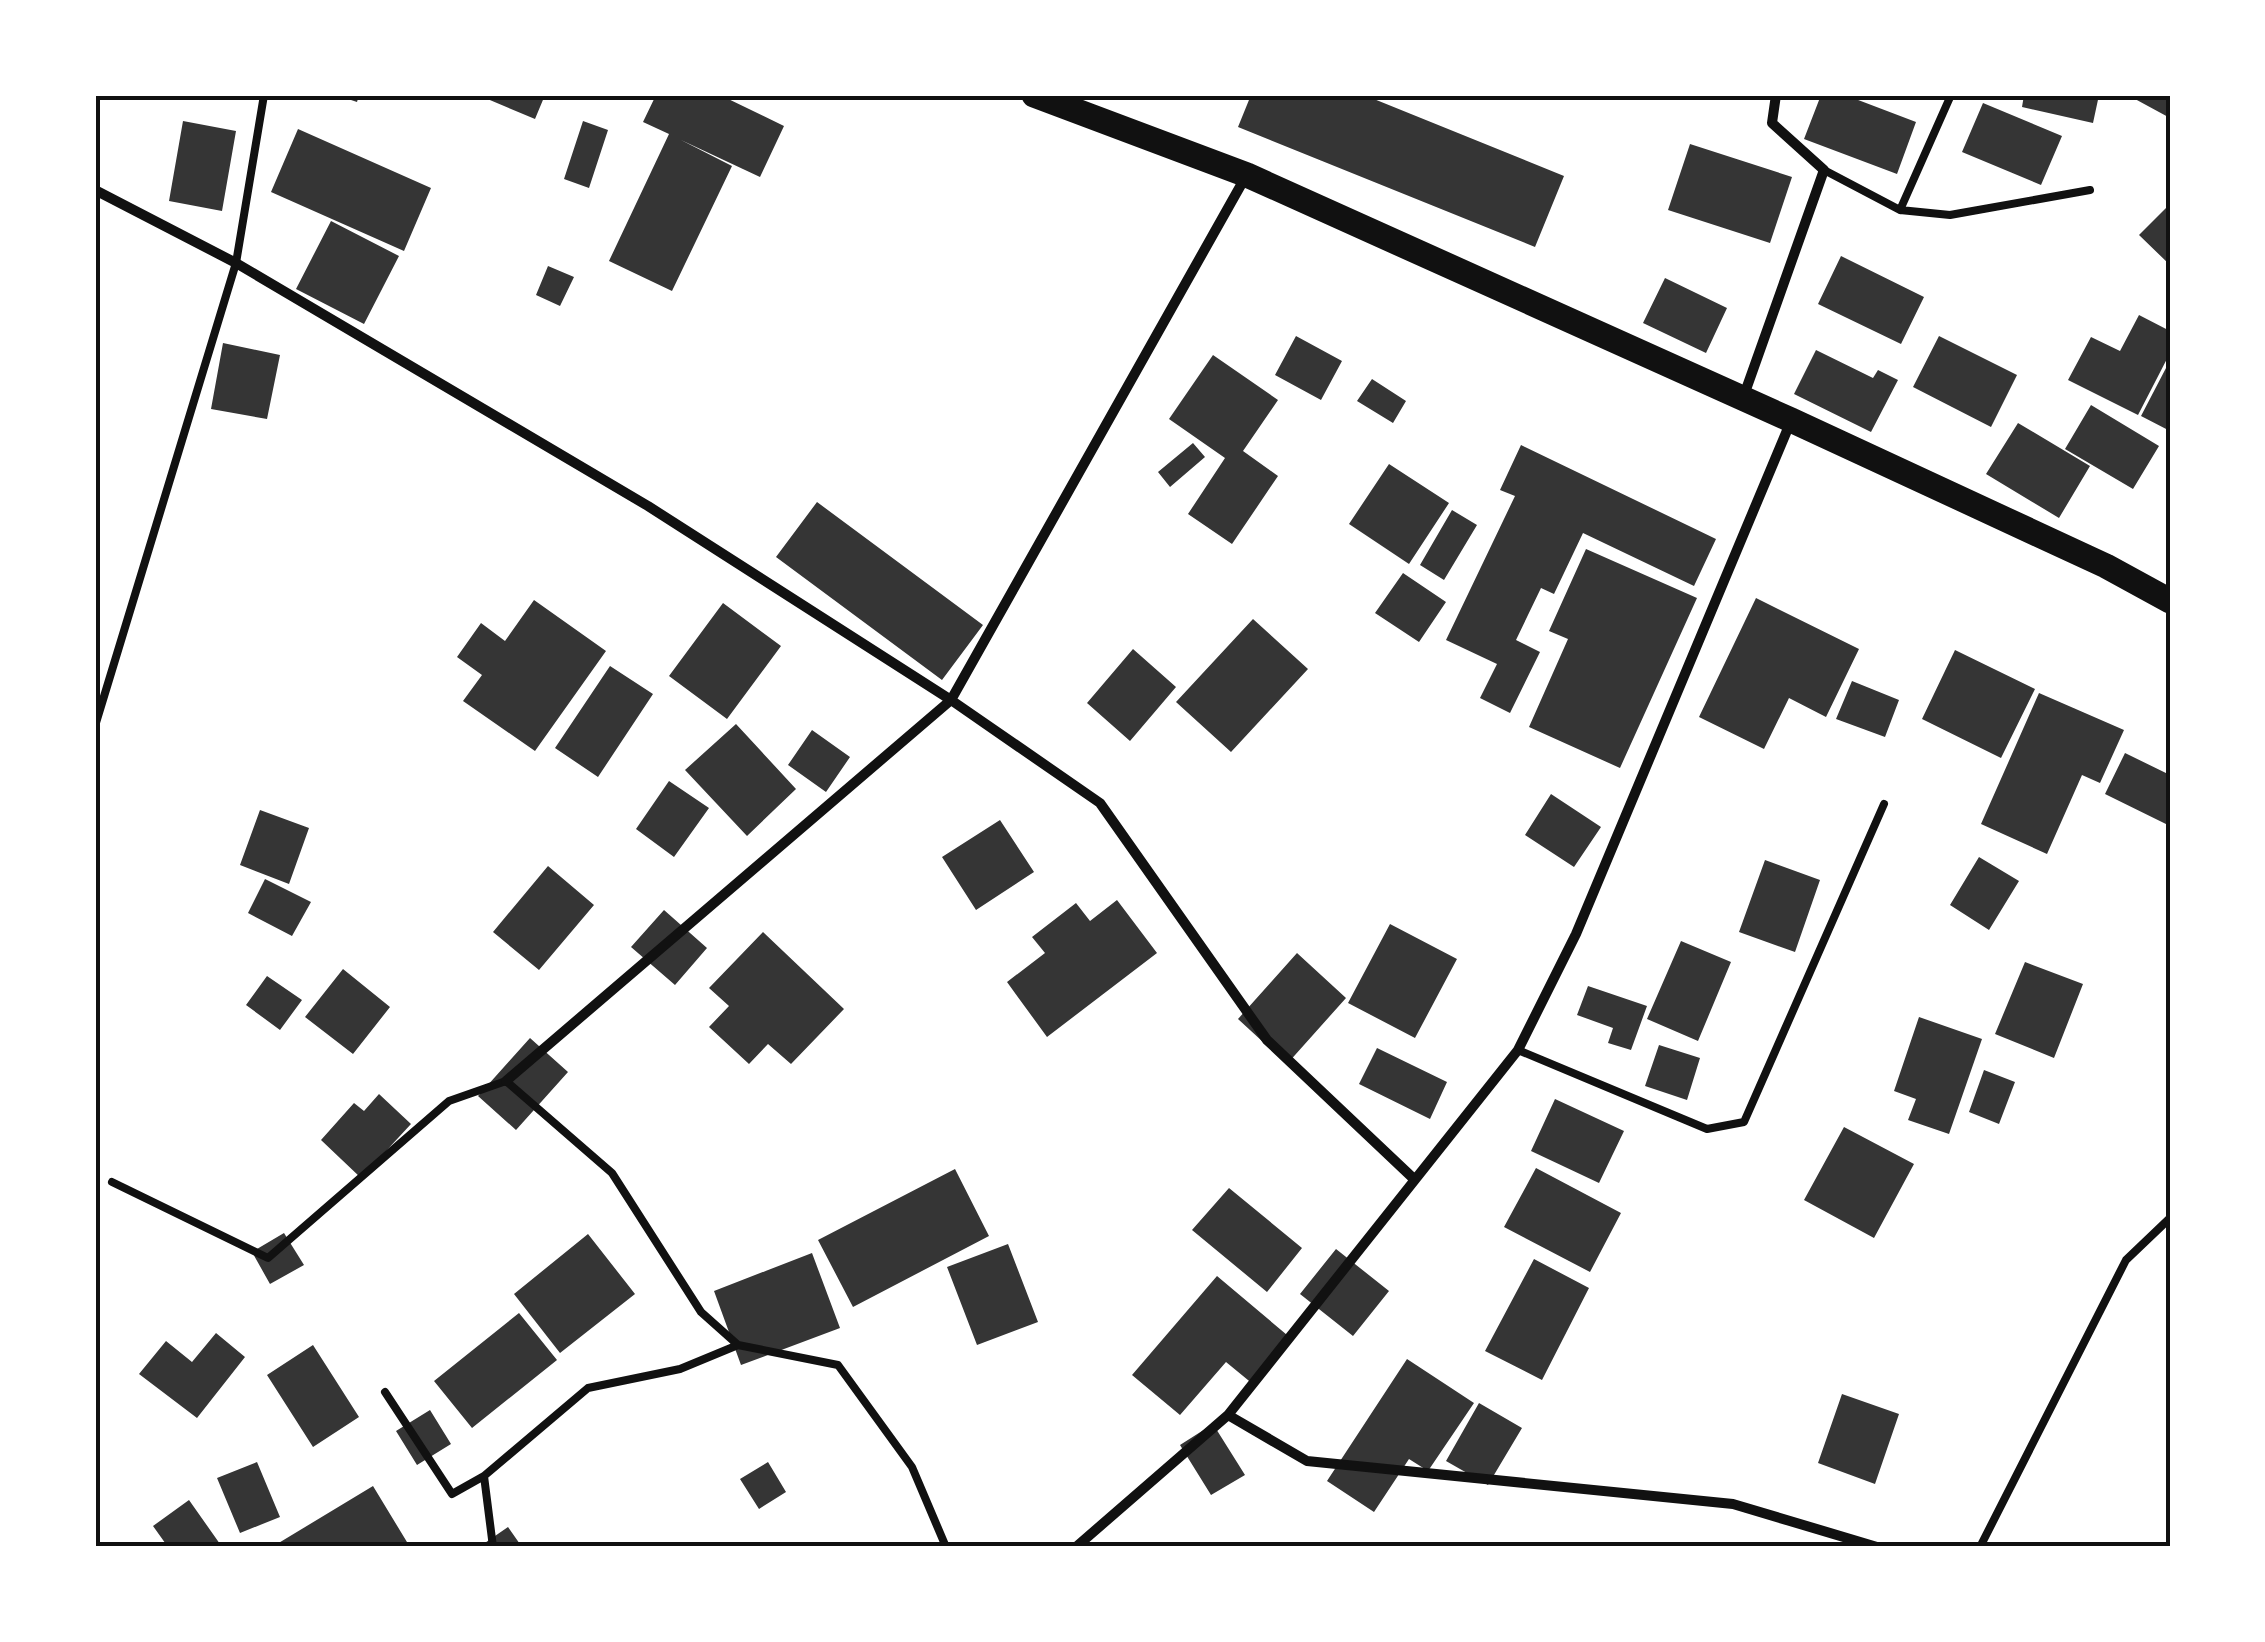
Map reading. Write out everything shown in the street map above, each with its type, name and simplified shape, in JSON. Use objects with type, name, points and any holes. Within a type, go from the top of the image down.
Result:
[{"type":"main road","points":[[1034,95],[1247,175],[1791,420],[2106,566],[2170,601]]},
{"type":"street","points":[[1743,398],[1824,170],[1772,123],[1776,95]]},
{"type":"street","points":[[506,1081],[951,700],[1247,175]]},
{"type":"street","points":[[95,190],[236,263],[648,506],[951,700],[1100,803],[1267,1040],[1414,1179]]},
{"type":"street","points":[[1076,1547],[1228,1415],[1518,1050],[1576,934],[1791,420]]},
{"type":"street","points":[[1228,1415],[1307,1461],[1733,1504],[1877,1547]]},
{"type":"lane","points":[[95,726],[236,263],[264,95]]},
{"type":"lane","points":[[1900,210],[1951,95]]},
{"type":"lane","points":[[1824,170],[1900,210],[1950,214],[2090,190]]},
{"type":"lane","points":[[1518,1050],[1707,1129],[1744,1122],[1884,804]]},
{"type":"lane","points":[[112,1182],[268,1258],[448,1101],[506,1081],[612,1174],[701,1312],[738,1345],[838,1365],[912,1467],[946,1547]]},
{"type":"lane","points":[[1980,1547],[2126,1260],[2170,1218]]},
{"type":"lane","points":[[386,1392],[452,1494],[484,1476],[588,1388],[680,1369],[738,1345]]},
{"type":"lane","points":[[484,1476],[492,1547]]},
{"type":"building","points":[[336,95],[359,95],[357,102]]},
{"type":"building","points":[[478,95],[545,95],[535,119]]},
{"type":"building","points":[[656,95],[720,95],[784,126],[760,177],[681,140],[732,166],[672,291],[609,261],[669,134],[643,122]]},
{"type":"building","points":[[1251,95],[1364,95],[1564,176],[1535,247],[1238,127]]},
{"type":"building","points":[[1821,95],[1845,95],[1916,122],[1897,174],[1804,139]]},
{"type":"building","points":[[2024,95],[2099,95],[2093,123],[2022,107]]},
{"type":"building","points":[[2137,95],[2170,95],[2170,118],[2135,99]]},
{"type":"building","points":[[1983,103],[2062,136],[2041,185],[1962,152]]},
{"type":"building","points":[[183,121],[236,131],[222,211],[169,201]]},
{"type":"building","points":[[583,121],[608,130],[589,188],[564,179]]},
{"type":"building","points":[[298,129],[431,188],[404,251],[271,192]]},
{"type":"building","points":[[1690,144],[1792,177],[1770,243],[1668,210]]},
{"type":"building","points":[[2170,204],[2170,265],[2139,235]]},
{"type":"building","points":[[331,221],[399,256],[364,324],[296,289]]},
{"type":"building","points":[[1841,256],[1924,297],[1901,344],[1818,304]]},
{"type":"building","points":[[548,266],[574,277],[560,306],[536,295]]},
{"type":"building","points":[[1665,278],[1727,308],[1706,353],[1643,323]]},
{"type":"building","points":[[2139,315],[2170,331],[2170,353],[2138,415],[2068,380],[2091,337],[2120,351]]},
{"type":"building","points":[[1296,336],[1342,361],[1321,400],[1275,375]]},
{"type":"building","points":[[1939,336],[2017,375],[1991,427],[1913,387]]},
{"type":"building","points":[[223,343],[280,355],[267,419],[211,409]]},
{"type":"building","points":[[1816,350],[1873,378],[1878,370],[1898,380],[1871,432],[1794,394]]},
{"type":"building","points":[[1213,355],[1278,400],[1243,451],[1278,476],[1232,544],[1188,514],[1225,458],[1169,419]]},
{"type":"building","points":[[2166,368],[2170,370],[2170,431],[2141,416]]},
{"type":"building","points":[[1372,379],[1406,401],[1393,423],[1357,401]]},
{"type":"building","points":[[2091,405],[2159,446],[2133,489],[2065,449]]},
{"type":"building","points":[[2018,423],[2090,466],[2059,518],[1986,474]]},
{"type":"building","points":[[1193,443],[1205,457],[1170,487],[1158,472]]},
{"type":"building","points":[[1521,445],[1716,539],[1694,586],[1583,533],[1554,594],[1541,588],[1516,640],[1540,652],[1510,713],[1480,698],[1497,664],[1446,640],[1515,496],[1500,490]]},
{"type":"building","points":[[1389,464],[1449,503],[1409,564],[1349,524]]},
{"type":"building","points":[[817,502],[983,625],[942,680],[776,557]]},
{"type":"building","points":[[1452,510],[1477,525],[1444,580],[1420,565]]},
{"type":"building","points":[[1586,549],[1697,598],[1620,768],[1529,727],[1568,639],[1549,631]]},
{"type":"building","points":[[1403,573],[1446,602],[1419,642],[1375,613]]},
{"type":"building","points":[[1756,598],[1859,649],[1826,717],[1789,698],[1764,749],[1699,717]]},
{"type":"building","points":[[534,600],[606,651],[535,751],[463,701],[482,675],[457,657],[481,623],[505,641]]},
{"type":"building","points":[[723,603],[781,646],[727,719],[669,676]]},
{"type":"building","points":[[1253,619],[1308,669],[1231,752],[1176,702]]},
{"type":"building","points":[[1133,649],[1176,687],[1130,741],[1087,703]]},
{"type":"building","points":[[1955,650],[2035,689],[2001,758],[1922,719]]},
{"type":"building","points":[[610,666],[653,694],[598,777],[555,748]]},
{"type":"building","points":[[1852,681],[1899,700],[1885,737],[1836,719]]},
{"type":"building","points":[[2039,693],[2124,730],[2100,783],[2082,775],[2047,854],[1981,824]]},
{"type":"building","points":[[736,724],[796,789],[747,836],[685,770]]},
{"type":"building","points":[[812,730],[850,757],[826,792],[788,765]]},
{"type":"building","points":[[2125,753],[2170,775],[2170,826],[2105,794]]},
{"type":"building","points":[[669,781],[709,808],[674,857],[636,829]]},
{"type":"building","points":[[1551,794],[1601,827],[1574,867],[1525,835]]},
{"type":"building","points":[[260,810],[309,828],[289,884],[240,865]]},
{"type":"building","points":[[1000,820],[1034,872],[976,910],[942,857]]},
{"type":"building","points":[[1979,857],[2019,881],[1989,930],[1950,905]]},
{"type":"building","points":[[1765,860],[1820,880],[1795,952],[1739,932]]},
{"type":"building","points":[[548,866],[594,905],[539,970],[493,932]]},
{"type":"building","points":[[265,879],[311,902],[292,936],[248,913]]},
{"type":"building","points":[[1117,900],[1157,953],[1047,1037],[1007,982],[1045,953],[1032,937],[1076,903],[1090,921]]},
{"type":"building","points":[[664,910],[707,948],[675,985],[631,947]]},
{"type":"building","points":[[1390,924],[1457,959],[1415,1038],[1348,1003]]},
{"type":"building","points":[[763,932],[844,1009],[791,1064],[768,1044],[749,1064],[709,1027],[729,1006],[709,988]]},
{"type":"building","points":[[1681,941],[1731,962],[1698,1041],[1647,1019]]},
{"type":"building","points":[[1297,953],[1346,998],[1287,1064],[1238,1019]]},
{"type":"building","points":[[2025,962],[2083,984],[2054,1058],[1995,1034]]},
{"type":"building","points":[[343,969],[390,1007],[353,1054],[305,1017]]},
{"type":"building","points":[[267,976],[302,1000],[280,1030],[246,1005]]},
{"type":"building","points":[[1588,986],[1647,1006],[1631,1050],[1608,1043],[1613,1028],[1577,1015]]},
{"type":"building","points":[[1919,1017],[1982,1039],[1949,1134],[1908,1120],[1916,1099],[1894,1091]]},
{"type":"building","points":[[530,1038],[568,1072],[516,1130],[478,1096]]},
{"type":"building","points":[[1659,1045],[1700,1058],[1687,1100],[1645,1086]]},
{"type":"building","points":[[1377,1048],[1447,1082],[1430,1119],[1359,1084]]},
{"type":"building","points":[[1984,1070],[2015,1082],[1999,1124],[1969,1112]]},
{"type":"building","points":[[379,1094],[411,1124],[361,1178],[321,1140],[354,1103],[364,1111]]},
{"type":"building","points":[[1555,1099],[1624,1131],[1599,1183],[1531,1151]]},
{"type":"building","points":[[1844,1127],[1914,1164],[1874,1238],[1804,1200]]},
{"type":"building","points":[[1536,1168],[1621,1213],[1590,1272],[1504,1227]]},
{"type":"building","points":[[955,1169],[989,1236],[853,1307],[818,1240]]},
{"type":"building","points":[[1229,1188],[1302,1248],[1267,1292],[1192,1230]]},
{"type":"building","points":[[284,1233],[304,1265],[270,1284],[252,1252]]},
{"type":"building","points":[[588,1234],[635,1294],[560,1353],[514,1294]]},
{"type":"building","points":[[1008,1244],[1038,1322],[977,1345],[947,1267]]},
{"type":"building","points":[[1336,1249],[1389,1291],[1353,1336],[1300,1294]]},
{"type":"building","points":[[812,1253],[840,1328],[741,1365],[714,1291]]},
{"type":"building","points":[[1534,1259],[1589,1288],[1542,1380],[1485,1351]]},
{"type":"building","points":[[1217,1276],[1293,1340],[1254,1385],[1226,1362],[1180,1415],[1132,1375]]},
{"type":"building","points":[[519,1313],[557,1360],[472,1428],[434,1381]]},
{"type":"building","points":[[216,1333],[245,1357],[197,1418],[139,1374],[166,1341],[192,1362]]},
{"type":"building","points":[[313,1345],[359,1417],[313,1447],[267,1375]]},
{"type":"building","points":[[1407,1359],[1474,1403],[1428,1471],[1409,1459],[1374,1512],[1327,1481]]},
{"type":"building","points":[[1842,1394],[1899,1414],[1875,1484],[1818,1463]]},
{"type":"building","points":[[1479,1403],[1522,1428],[1488,1485],[1446,1461]]},
{"type":"building","points":[[430,1410],[451,1444],[417,1465],[396,1431]]},
{"type":"building","points":[[1213,1424],[1245,1475],[1211,1495],[1180,1445]]},
{"type":"building","points":[[257,1462],[280,1517],[240,1533],[217,1478]]},
{"type":"building","points":[[768,1462],[786,1492],[759,1509],[740,1479]]},
{"type":"building","points":[[373,1486],[410,1547],[272,1547]]},
{"type":"building","points":[[189,1500],[220,1544],[168,1547],[153,1526]]},
{"type":"building","points":[[508,1527],[522,1547],[479,1547]]}]
